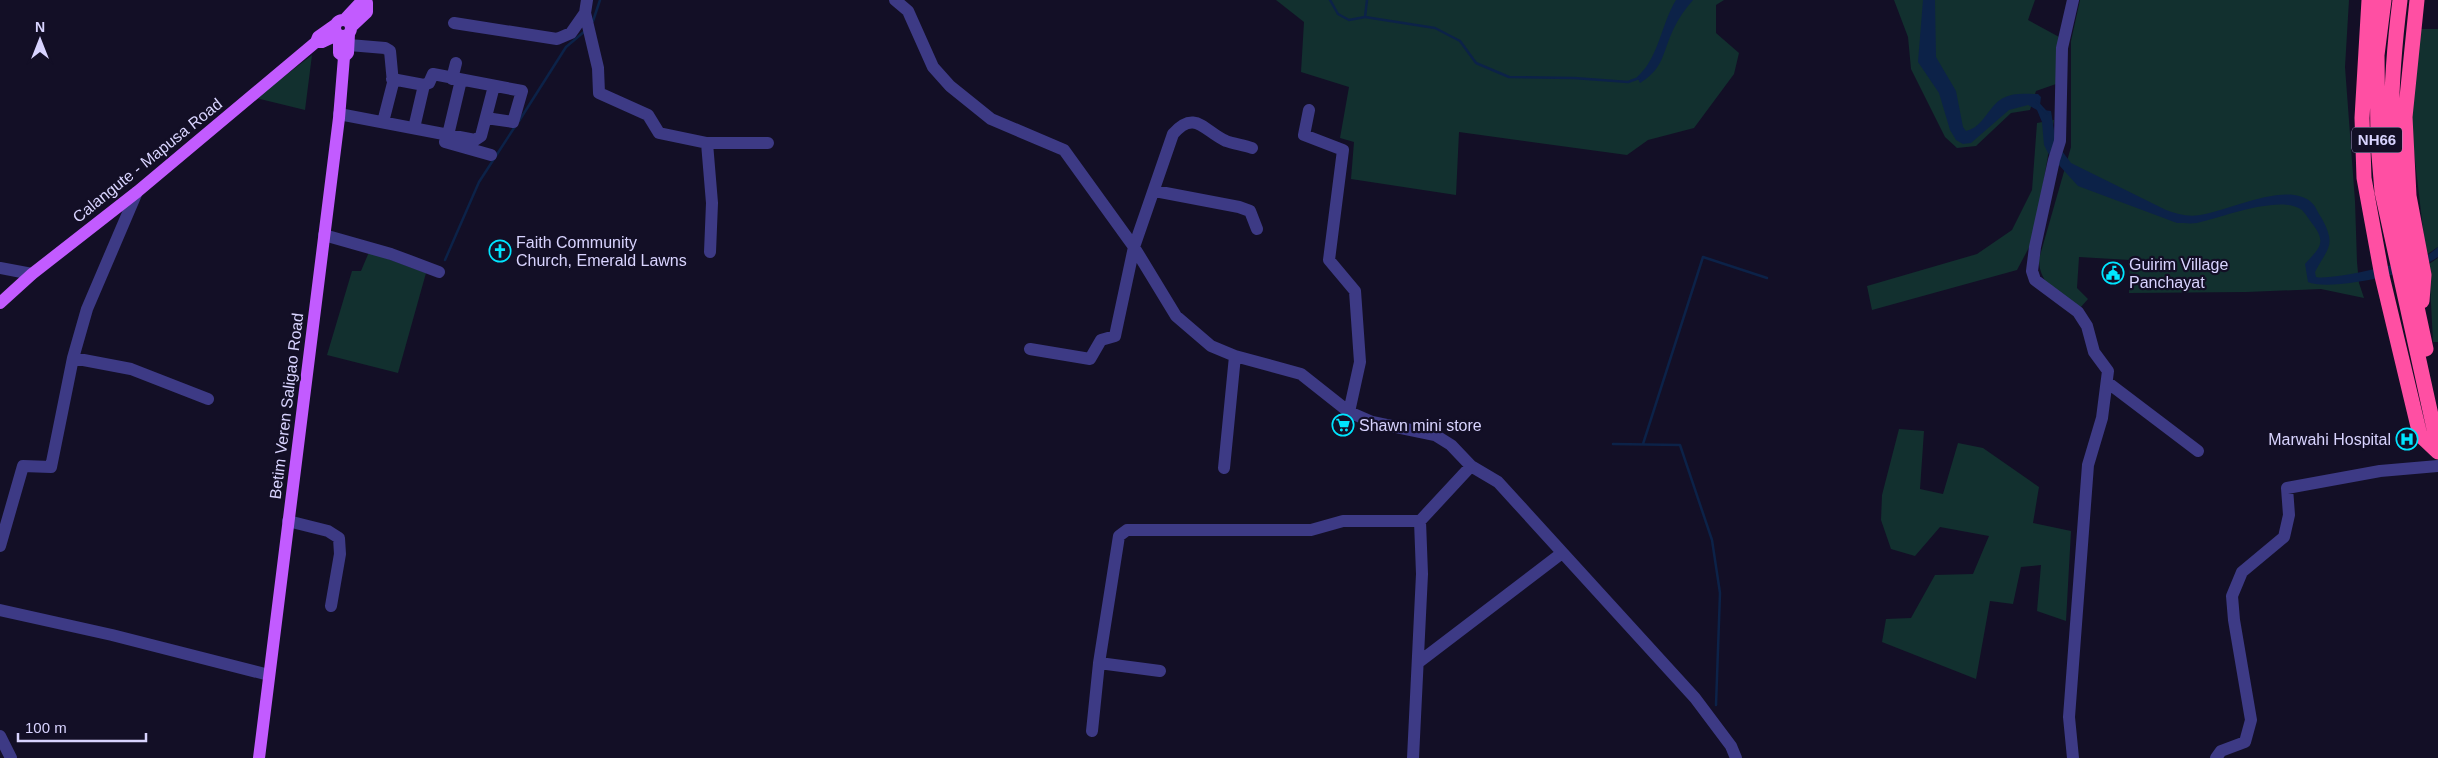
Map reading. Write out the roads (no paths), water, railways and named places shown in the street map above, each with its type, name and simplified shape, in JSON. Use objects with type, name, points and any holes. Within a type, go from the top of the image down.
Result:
[{"type":"highway","points":[[2369,0],[2362,118],[2364,178],[2382,276],[2420,435],[2438,452]]},
{"type":"highway","name":"NH66","points":[[2384,0],[2376,55],[2378,143],[2382,192],[2438,447]]},
{"type":"highway","name":"NH66","points":[[2400,0],[2393,58],[2392,144],[2396,189],[2438,404]]},
{"type":"highway","points":[[2417,0],[2405,117],[2410,196],[2418,250],[2424,275],[2421,324]]},
{"type":"main road","name":"Calangute - Mapusa Road","points":[[0,303],[32,274],[137,192],[316,42],[322,42],[343,35],[358,5],[369,1]]},
{"type":"main road","name":"Betim Veren Saligao Road","points":[[259,758],[339,116],[343,35]]},
{"type":"street","points":[[587,0],[585,13],[598,68],[599,93],[648,115],[659,133],[707,144],[768,143]]},
{"type":"street","points":[[895,0],[908,11],[933,67],[950,86],[991,119],[1064,150],[1134,247],[1176,316],[1211,346],[1235,356],[1300,374],[1349,412],[1372,422],[1435,435],[1451,445],[1471,466],[1498,482],[1695,698],[1731,746],[1736,758]]},
{"type":"street","points":[[2072,0],[2062,48],[2060,141],[2035,247],[2032,271],[2035,280],[2078,312],[2087,326],[2094,352],[2108,371],[2102,418],[2088,464],[2069,716],[2073,758]]},
{"type":"street","points":[[454,23],[557,39],[571,33],[585,13]]},
{"type":"street","points":[[343,35],[388,49],[391,55],[393,87],[389,94],[383,122]]},
{"type":"street","points":[[448,135],[457,80],[456,63]]},
{"type":"street","points":[[392,79],[424,85],[429,83],[433,74],[522,91],[516,118],[511,123],[486,118]]},
{"type":"street","points":[[414,128],[424,85]]},
{"type":"street","points":[[339,116],[479,139],[494,86]]},
{"type":"street","points":[[1309,110],[1304,135],[1343,150],[1330,260],[1355,291],[1360,362],[1349,412]]},
{"type":"street","points":[[339,116],[491,154]]},
{"type":"street","points":[[1030,350],[1090,358],[1101,340],[1115,336],[1134,247],[1155,191],[1173,134],[1181,124],[1193,122],[1206,127],[1226,141],[1252,148]]},
{"type":"street","points":[[707,144],[712,203],[710,252]]},
{"type":"street","points":[[1155,191],[1239,207],[1250,211],[1257,229]]},
{"type":"street","points":[[0,546],[23,466],[51,467],[73,358],[87,308],[137,192]]},
{"type":"street","points":[[324,235],[391,254],[439,272]]},
{"type":"street","points":[[0,268],[32,274]]},
{"type":"street","points":[[1224,468],[1235,356]]},
{"type":"street","points":[[73,358],[131,369],[208,399]]},
{"type":"street","points":[[2107,382],[2198,451]]},
{"type":"street","points":[[1413,758],[1422,574],[1420,521],[1471,466]]},
{"type":"street","points":[[2216,758],[2221,751],[2245,742],[2251,720],[2234,620],[2232,596],[2242,572],[2284,537],[2289,515],[2288,488],[2380,471],[2438,466]]},
{"type":"street","points":[[1092,731],[1099,663],[1119,536],[1128,530],[1311,530],[1343,521],[1420,521]]},
{"type":"street","points":[[288,522],[328,531],[339,538],[340,554],[331,606]]},
{"type":"street","points":[[1419,662],[1562,553]]},
{"type":"street","points":[[0,610],[112,635],[269,675]]},
{"type":"street","points":[[1099,663],[1160,671]]},
{"type":"street","points":[[0,736],[11,758]]},
{"type":"water","points":[[1676,0],[1693,0],[1675,26],[1658,66],[1654,72],[1640,83],[1637,77],[1655,51]]},
{"type":"water","points":[[1923,0],[1935,0],[1936,57],[1956,91],[1963,127],[1966,131],[1982,121],[1993,106],[2003,98],[2016,94],[2038,94],[2041,97],[2040,105],[2043,110],[2051,111],[2056,143],[2071,163],[2166,210],[2183,215],[2196,216],[2275,195],[2303,197],[2314,205],[2329,234],[2329,246],[2315,272],[2316,277],[2352,274],[2387,266],[2425,256],[2438,247],[2438,257],[2413,269],[2374,279],[2335,284],[2308,282],[2305,264],[2317,250],[2320,237],[2302,210],[2292,206],[2265,206],[2197,223],[2177,223],[2078,186],[2048,153],[2044,145],[2042,122],[2037,110],[2028,105],[2009,110],[1971,143],[1963,144],[1956,140],[1950,130],[1939,93],[1918,62]]},
{"type":"waterway","points":[[593,21],[600,0]]},
{"type":"waterway","points":[[1330,0],[1338,14],[1349,20],[1365,17],[1435,28],[1460,41],[1476,63],[1509,77],[1574,78],[1628,82],[1639,78]]},
{"type":"waterway","points":[[1365,17],[1367,0]]},
{"type":"waterway","points":[[519,121],[566,47],[585,31]]},
{"type":"waterway","points":[[2037,102],[2047,113]]},
{"type":"waterway","points":[[445,260],[479,182],[516,125]]},
{"type":"waterway","points":[[1643,444],[1703,257],[1767,278]]},
{"type":"waterway","points":[[1613,444],[1680,445],[1712,540],[1720,593],[1716,705]]},
{"type":"place","name":"Faith Community Church, Emerald Lawns","points":[[500,251]]},
{"type":"place","name":"Guirim Village Panchayat","points":[[2113,273]]},
{"type":"place","name":"Shawn mini store","points":[[1343,425]]},
{"type":"place","name":"Marwahi Hospital","points":[[2407,439]]}]
